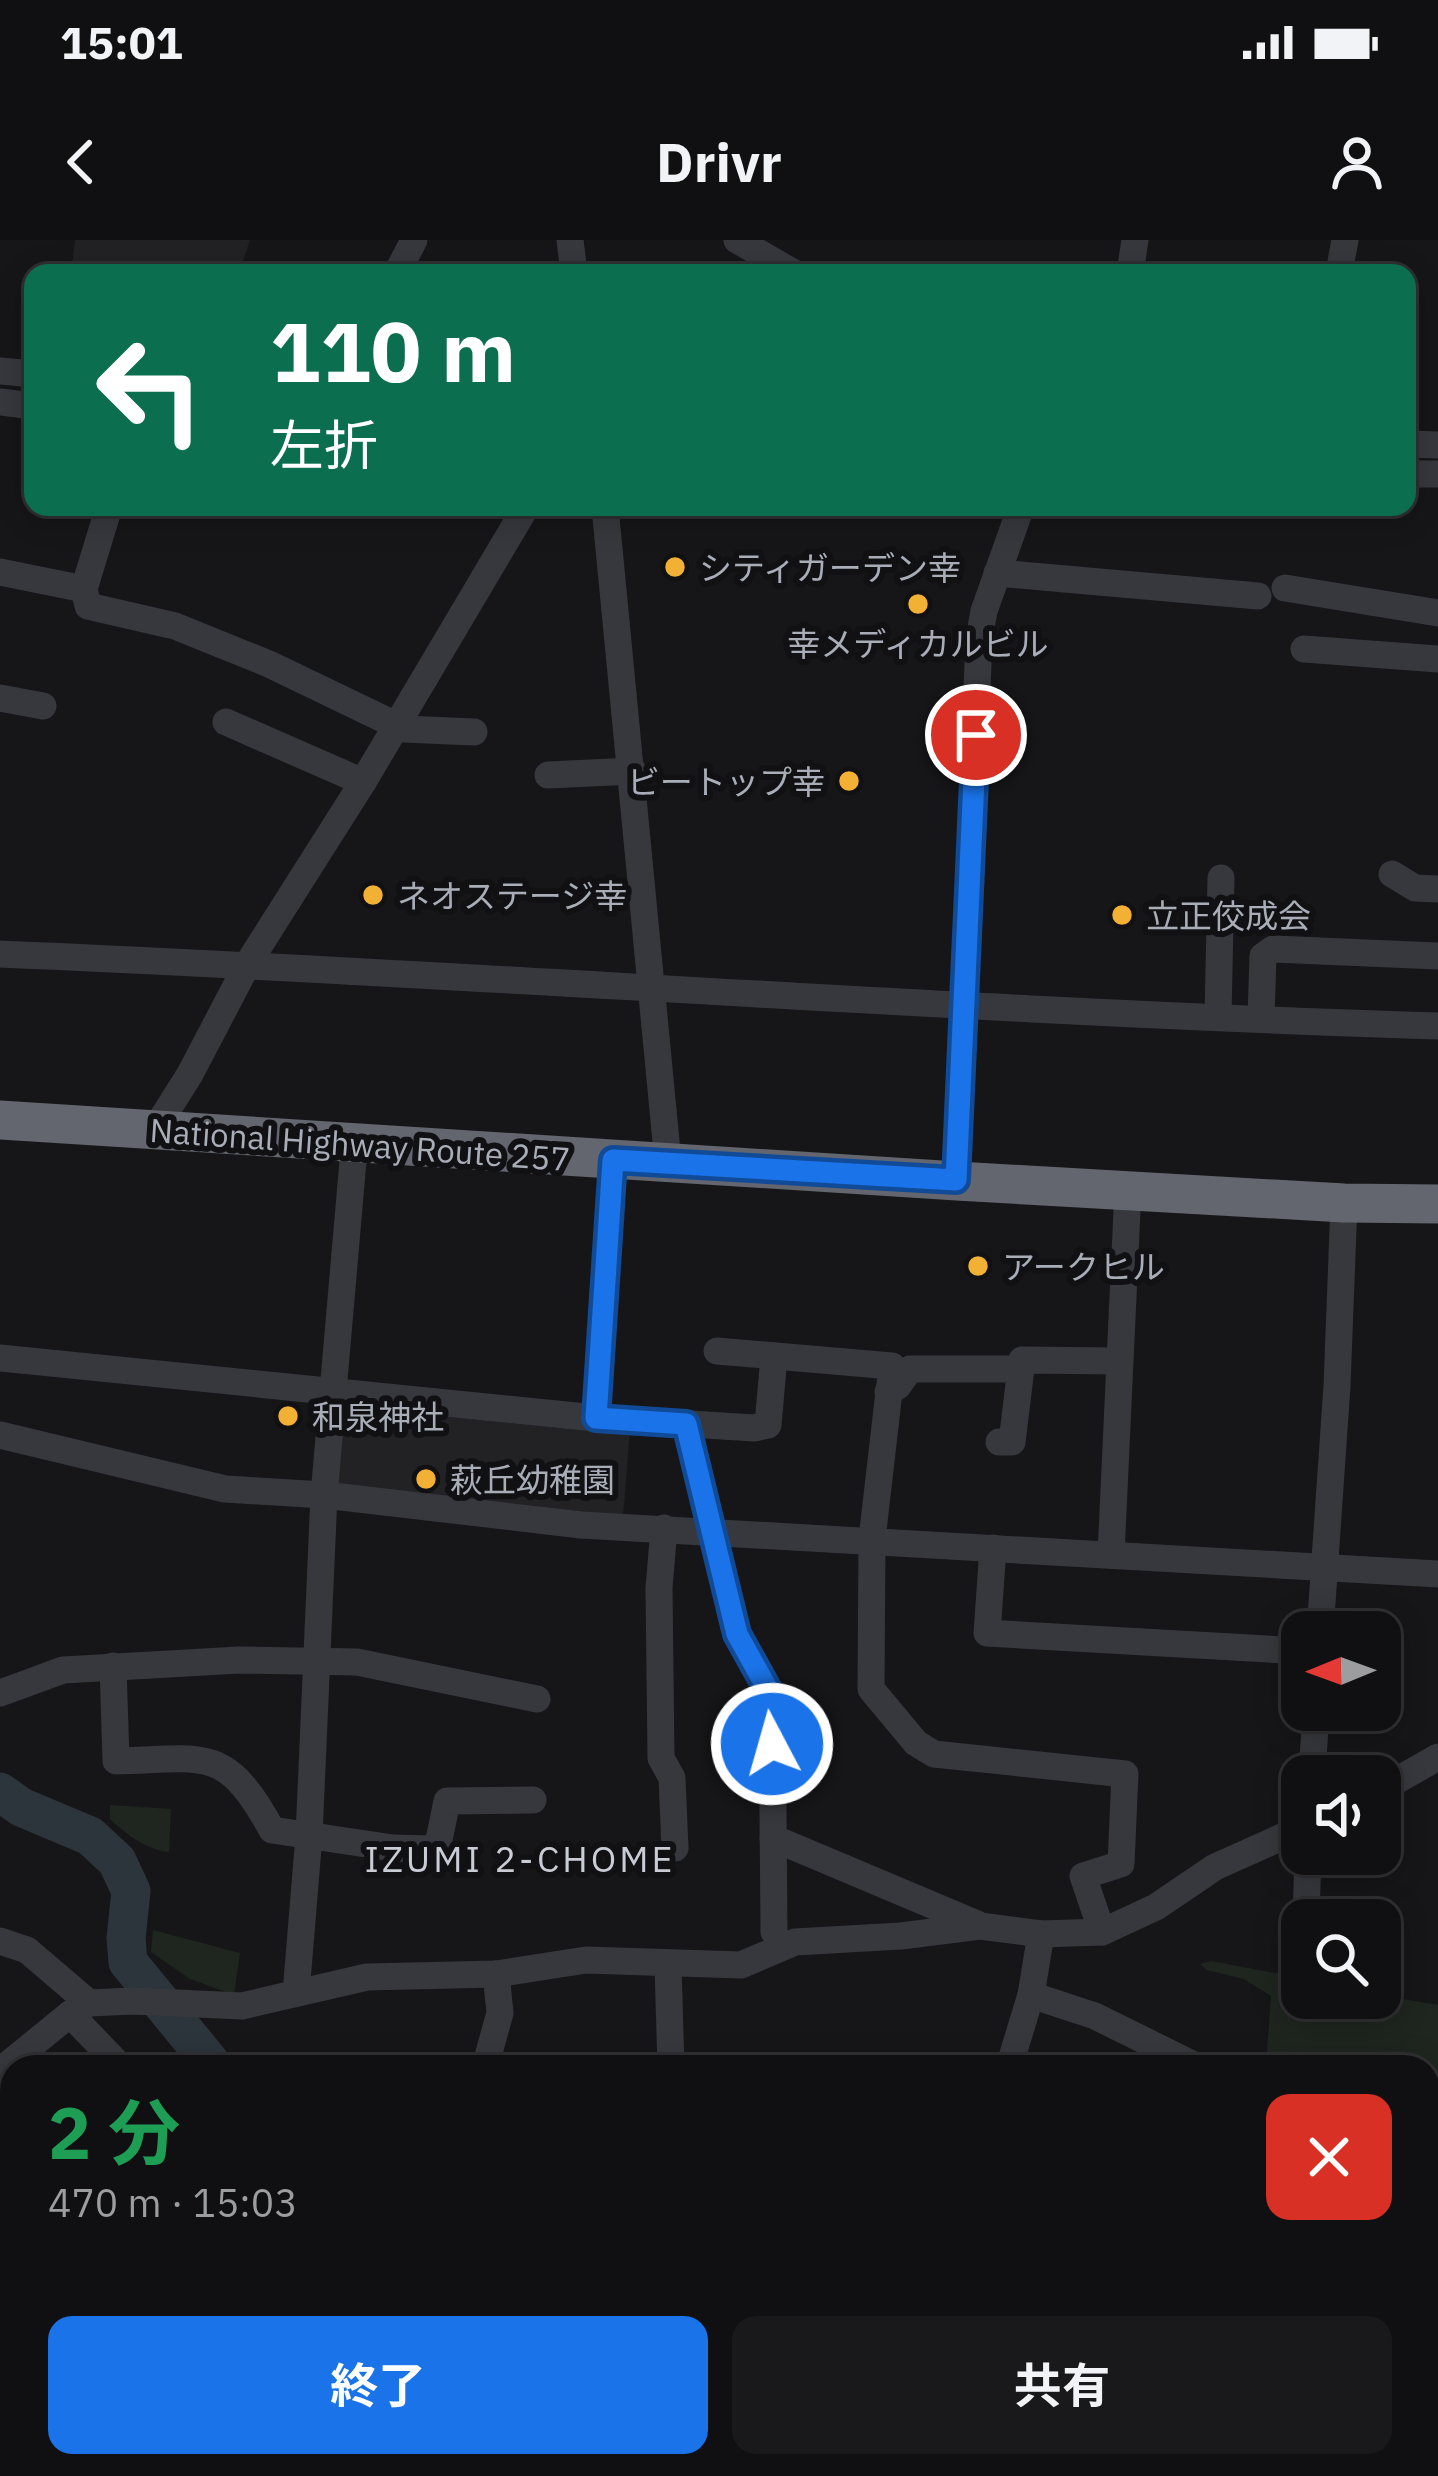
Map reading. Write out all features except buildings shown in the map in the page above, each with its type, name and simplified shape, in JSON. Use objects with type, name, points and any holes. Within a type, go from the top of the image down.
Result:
[{"type":"highway","name":"National Highway Route 257","points":[[0,1120],[1344,1203],[1438,1204]]},
{"type":"street","points":[[737,240],[778,264]]},
{"type":"street","points":[[106,516],[84,589],[88,606],[175,626],[404,729],[474,732]]},
{"type":"street","points":[[154,1132],[248,965],[521,516]]},
{"type":"street","points":[[606,516],[668,1162]]},
{"type":"street","points":[[956,1180],[978,652],[984,611],[1018,516]]},
{"type":"street","points":[[0,572],[84,589]]},
{"type":"street","points":[[998,573],[1272,592],[1438,613]]},
{"type":"street","points":[[1304,649],[1438,659]]},
{"type":"street","points":[[0,698],[43,706]]},
{"type":"street","points":[[226,722],[363,782]]},
{"type":"street","points":[[548,775],[633,771]]},
{"type":"street","points":[[1392,874],[1415,888],[1438,889]]},
{"type":"street","points":[[1218,1016],[1221,878]]},
{"type":"street","points":[[1261,1017],[1263,956],[1273,949],[1438,956]]},
{"type":"street","points":[[0,954],[1438,1025]]},
{"type":"street","points":[[296,1993],[309,1836],[324,1495],[352,1161],[362,1145]]},
{"type":"street","points":[[596,1418],[613,1160]]},
{"type":"street","points":[[1111,1556],[1128,1189]]},
{"type":"street","points":[[1321,1611],[1344,1203]]},
{"type":"street","points":[[717,1352],[892,1366],[872,1539],[871,1689],[916,1743],[934,1754],[1125,1774],[1121,1864],[1083,1876],[1102,1932]]},
{"type":"street","points":[[0,1358],[596,1418],[768,1425],[774,1356]]},
{"type":"street","points":[[999,1442],[1012,1442],[1022,1360],[1118,1361]]},
{"type":"street","points":[[888,1392],[910,1369],[1018,1369]]},
{"type":"street","points":[[686,1424],[737,1634],[772,1697],[774,1931]]},
{"type":"street","points":[[0,1435],[225,1489],[324,1495],[581,1525],[1438,1574]]},
{"type":"street","points":[[664,1528],[659,1588],[661,1758],[672,1778],[675,1848]]},
{"type":"street","points":[[993,1548],[987,1633],[1281,1650]]},
{"type":"street","points":[[0,1693],[63,1670],[239,1660],[357,1662],[537,1699]]},
{"type":"street","points":[[113,1666],[116,1761],[204,1760],[233,1772],[272,1830],[393,1848],[432,1849],[439,1840],[447,1801],[533,1800]]},
{"type":"street","points":[[1401,1778],[1438,1757]]},
{"type":"street","points":[[773,1838],[980,1926]]},
{"type":"street","points":[[20,2055],[79,2009],[133,2001],[242,2006],[367,1977],[496,1974],[586,1960],[741,1965],[795,1942],[980,1926],[1041,1934],[1102,1932],[1156,1907],[1215,1868],[1281,1838]]},
{"type":"street","points":[[1013,2055],[1031,1995],[1041,1934]]},
{"type":"street","points":[[0,1941],[27,1950],[112,2055]]},
{"type":"street","points":[[668,1966],[671,2055]]},
{"type":"street","points":[[488,2055],[500,2013],[496,1974]]},
{"type":"street","points":[[1031,1995],[1095,2016],[1174,2055]]},
{"type":"shaded area","points":[[75,240],[250,240],[242,264],[72,264]]},
{"type":"shaded area","points":[[344,1398],[630,1430],[623,1517],[337,1492]]},
{"type":"shaded area","points":[[110,1805],[171,1809],[169,1852],[123,1830],[110,1819]]},
{"type":"shaded area","points":[[153,1930],[240,1953],[234,1995],[190,1979],[151,1952]]},
{"type":"shaded area","points":[[1211,1961],[1281,1974],[1281,2019],[1401,2019],[1401,1999],[1438,2005],[1438,2055],[1267,2055],[1271,1996],[1244,1979],[1200,1964]]},
{"type":"waterway","points":[[0,1792],[21,1807],[90,1836],[117,1861],[131,1891],[128,1962],[204,2055]]},
{"type":"place","name":"シティガーデン幸","points":[[675,567]]},
{"type":"place","name":"幸メディカルビル","points":[[918,604]]},
{"type":"place","name":"ビートップ幸","points":[[849,781]]},
{"type":"place","name":"ネオステージ幸","points":[[373,895]]},
{"type":"place","name":"立正佼成会","points":[[1122,915]]},
{"type":"place","name":"アークヒル","points":[[978,1266]]},
{"type":"place","name":"和泉神社","points":[[288,1416]]},
{"type":"place","name":"萩丘幼稚園","points":[[426,1479]]},
{"type":"district","name":"IZUMI 2-CHOME","points":[[520,1858]]},
{"type":"route","points":[[772,1744],[772,1697],[737,1634],[686,1424],[596,1418],[613,1160],[956,1180],[976,735]]}]
